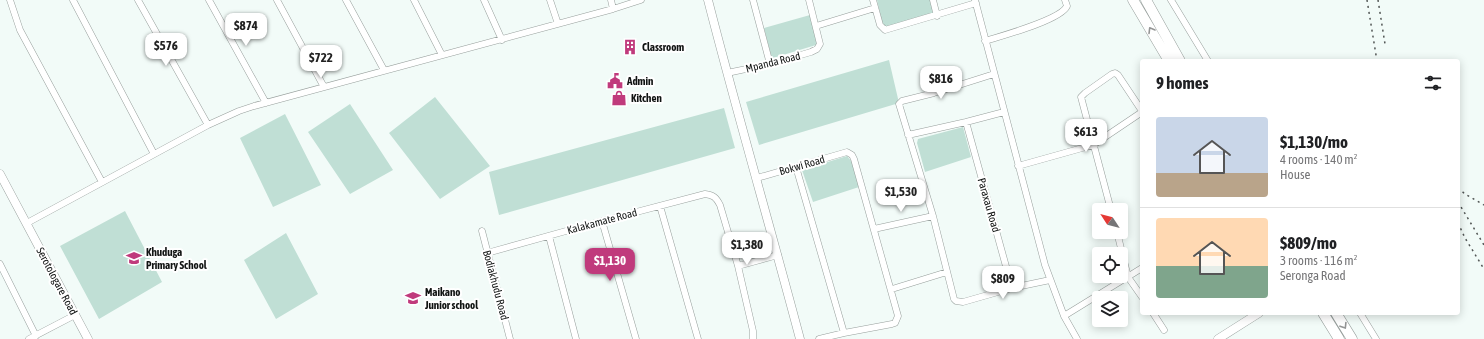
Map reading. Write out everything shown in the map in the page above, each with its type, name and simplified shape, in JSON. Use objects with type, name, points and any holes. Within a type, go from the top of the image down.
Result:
[{"type":"main road","points":[[1133,0],[1168,59]]},
{"type":"main road","points":[[1146,0],[1179,59]]},
{"type":"main road","points":[[1324,315],[1339,339]]},
{"type":"main road","points":[[1337,315],[1352,339]]},
{"type":"street","points":[[10,0],[20,30],[102,182]]},
{"type":"street","points":[[73,0],[154,154]]},
{"type":"street","points":[[138,0],[208,125]]},
{"type":"street","points":[[209,0],[266,104]]},
{"type":"street","points":[[277,0],[324,87]]},
{"type":"street","points":[[346,0],[384,70]]},
{"type":"street","points":[[414,0],[442,55]]},
{"type":"street","points":[[484,0],[502,40]]},
{"type":"street","points":[[550,0],[558,24]]},
{"type":"street","points":[[611,0],[613,9]]},
{"type":"street","points":[[27,222],[208,125],[239,111],[384,70],[502,40],[641,0]]},
{"type":"street","points":[[708,0],[738,118],[757,178],[800,339]]},
{"type":"street","points":[[753,0],[770,64]]},
{"type":"street","points":[[809,0],[816,26],[875,8]]},
{"type":"street","points":[[873,0],[880,25],[885,30],[937,16],[976,2],[1018,166],[1050,280],[1064,316],[1077,339]]},
{"type":"street","points":[[932,0],[937,16]]},
{"type":"street","points":[[985,41],[1030,27],[1054,17],[1066,9],[1067,6],[1065,0]]},
{"type":"street","points":[[1171,0],[1207,59]]},
{"type":"street","name":"Mpanda Road","points":[[727,73],[770,64],[817,49],[820,44],[816,26]]},
{"type":"street","points":[[1109,203],[1081,100],[1082,96],[1115,73],[1118,75],[1140,108]]},
{"type":"street","points":[[994,74],[934,93],[901,101],[899,104],[933,216],[953,297],[956,301],[963,302],[1012,288],[1050,280]]},
{"type":"street","points":[[908,135],[1004,112]]},
{"type":"street","points":[[1018,166],[1093,145],[1140,112]]},
{"type":"street","name":"Paraxau Road","points":[[966,122],[1012,288]]},
{"type":"street","name":"Bokwi Road","points":[[757,178],[848,152],[854,159],[874,229]]},
{"type":"street","points":[[796,167],[844,333]]},
{"type":"street","name":"Serotologare Road","points":[[0,174],[27,222],[88,339]]},
{"type":"street","name":"Kalakamate Road","points":[[487,252],[705,194],[712,194],[720,205],[738,266]]},
{"type":"street","points":[[660,206],[698,339]]},
{"type":"street","points":[[819,339],[895,323],[898,316],[898,311],[874,229],[933,216]]},
{"type":"street","points":[[602,221],[636,339]]},
{"type":"street","name":"Bodiakhudu Road","points":[[482,231],[510,339]]},
{"type":"street","points":[[548,236],[576,339]]},
{"type":"street","points":[[753,339],[753,330],[738,266],[778,255]]},
{"type":"street","points":[[0,264],[36,336]]},
{"type":"street","points":[[1140,269],[1128,277],[1140,294]]},
{"type":"street","points":[[892,289],[947,272]]},
{"type":"street","points":[[1064,316],[1118,283]]},
{"type":"street","points":[[29,339],[75,315]]},
{"type":"street","points":[[1154,315],[1164,330]]},
{"type":"street","points":[[1218,339],[1257,315]]},
{"type":"street","points":[[1361,315],[1376,339]]},
{"type":"green space","points":[[877,0],[931,0],[935,12],[887,27],[883,26]]},
{"type":"green space","points":[[810,15],[819,42],[816,45],[773,58],[764,28]]},
{"type":"green space","points":[[889,60],[899,103],[759,145],[746,102]]},
{"type":"green space","points":[[435,97],[490,166],[440,199],[389,133]]},
{"type":"green space","points":[[350,104],[393,170],[350,194],[308,132]]},
{"type":"green space","points":[[724,108],[735,148],[499,215],[489,172]]},
{"type":"green space","points":[[285,114],[321,185],[273,207],[240,138]]},
{"type":"green space","points":[[963,127],[971,157],[925,172],[917,143],[918,139]]},
{"type":"green space","points":[[847,156],[852,162],[859,187],[813,202],[802,170]]},
{"type":"green space","points":[[125,211],[162,282],[99,319],[60,246]]},
{"type":"green space","points":[[286,233],[318,294],[276,319],[244,260]]},
{"type":"railway","points":[[1367,0],[1377,59]]},
{"type":"railway","points":[[1378,0],[1385,44]]},
{"type":"railway","points":[[1460,190],[1484,205]]},
{"type":"railway","points":[[1460,205],[1484,245]]},
{"type":"railway","points":[[1460,227],[1484,269]]},
{"type":"place","name":"Classroom","points":[[630,47]]},
{"type":"place","name":"Admin","points":[[615,81]]},
{"type":"place","name":"Kitchen","points":[[619,98]]},
{"type":"place","name":"Khuduga Primary School","points":[[134,258]]},
{"type":"place","name":"Maikano Junior school","points":[[413,298]]}]
